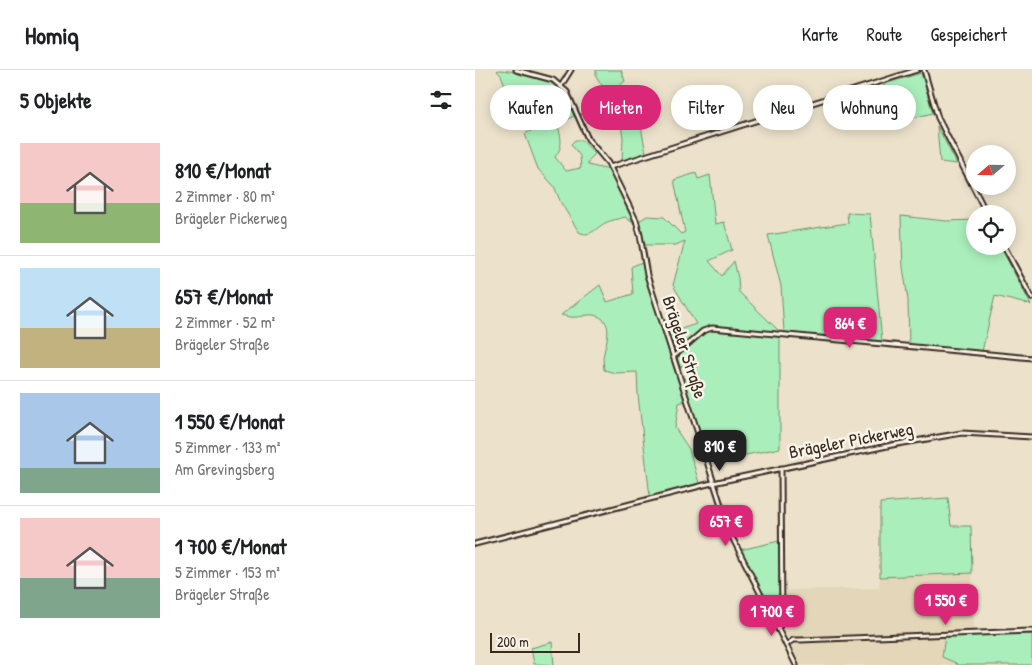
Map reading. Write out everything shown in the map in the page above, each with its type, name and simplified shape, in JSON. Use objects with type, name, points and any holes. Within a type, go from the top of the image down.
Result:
[{"type":"street","points":[[516,70],[547,78],[559,85]]},
{"type":"street","points":[[562,85],[571,70]]},
{"type":"street","points":[[611,167],[917,70]]},
{"type":"street","points":[[924,70],[938,118],[982,205]]},
{"type":"street","name":"Brägeler Straße","points":[[571,100],[588,139],[611,167],[638,227],[647,275],[733,542],[796,665]]},
{"type":"street","points":[[1009,255],[1032,298]]},
{"type":"street","points":[[673,357],[703,332],[713,328],[1032,358]]},
{"type":"street","name":"Brägeler Pickerweg","points":[[475,544],[714,483],[949,435],[971,433],[1032,437]]},
{"type":"street","points":[[777,629],[782,622],[781,468]]},
{"type":"street","points":[[785,645],[793,640],[1032,631]]},
{"type":"shaded area","points":[[972,573],[974,632],[788,638],[782,629],[784,621],[784,590],[879,588],[880,577]]},
{"type":"shaded area","points":[[945,636],[942,657],[957,665],[800,665],[791,647],[800,643]]},
{"type":"green space","points":[[596,70],[621,70],[625,81],[621,85],[602,85],[596,76]]},
{"type":"green space","points":[[497,71],[523,73],[541,78],[555,85],[505,85],[501,75]]},
{"type":"green space","points":[[921,73],[933,113],[916,117],[916,85],[884,84]]},
{"type":"green space","points":[[937,126],[957,164],[940,162]]},
{"type":"green space","points":[[532,130],[559,130],[561,145],[555,157],[566,171],[581,168],[580,156],[571,144],[575,140],[582,140],[595,154],[588,161],[588,165],[609,170],[634,224],[625,217],[605,223],[590,233],[583,234],[579,232],[561,203],[554,186],[538,169],[525,134]]},
{"type":"green space","points":[[622,130],[642,130],[646,153],[622,162]]},
{"type":"green space","points":[[696,173],[698,179],[710,175],[715,224],[724,222],[732,250],[709,261],[722,276],[734,261],[739,292],[780,332],[714,326],[700,332],[676,352],[669,333],[696,324],[673,285],[685,241],[676,245],[645,245],[639,221],[647,216],[664,217],[681,234],[685,232],[674,180]]},
{"type":"green space","points":[[847,213],[870,214],[882,342],[784,332],[781,286],[768,235],[848,223]]},
{"type":"green space","points":[[901,216],[946,221],[966,220],[966,255],[1005,255],[1031,305],[995,296],[981,356],[909,347],[908,300],[903,267]]},
{"type":"green space","points":[[639,263],[642,264],[685,401],[679,403],[675,428],[689,449],[699,483],[650,497],[637,372],[615,373],[604,370],[603,358],[608,332],[605,321],[600,317],[593,315],[569,317],[561,315],[600,285],[607,302],[633,294],[631,267]]},
{"type":"green space","points":[[713,330],[778,336],[780,339],[780,448],[726,459],[716,431],[701,435],[683,379],[698,374],[695,363],[680,367],[677,357],[704,333]]},
{"type":"green space","points":[[948,498],[951,526],[971,526],[972,573],[880,577],[880,503]]},
{"type":"green space","points":[[779,541],[779,618],[776,620],[740,550]]},
{"type":"green space","points":[[1032,634],[1032,665],[957,665],[942,657],[945,636]]},
{"type":"green space","points":[[552,642],[554,665],[534,664],[531,648]]}]
